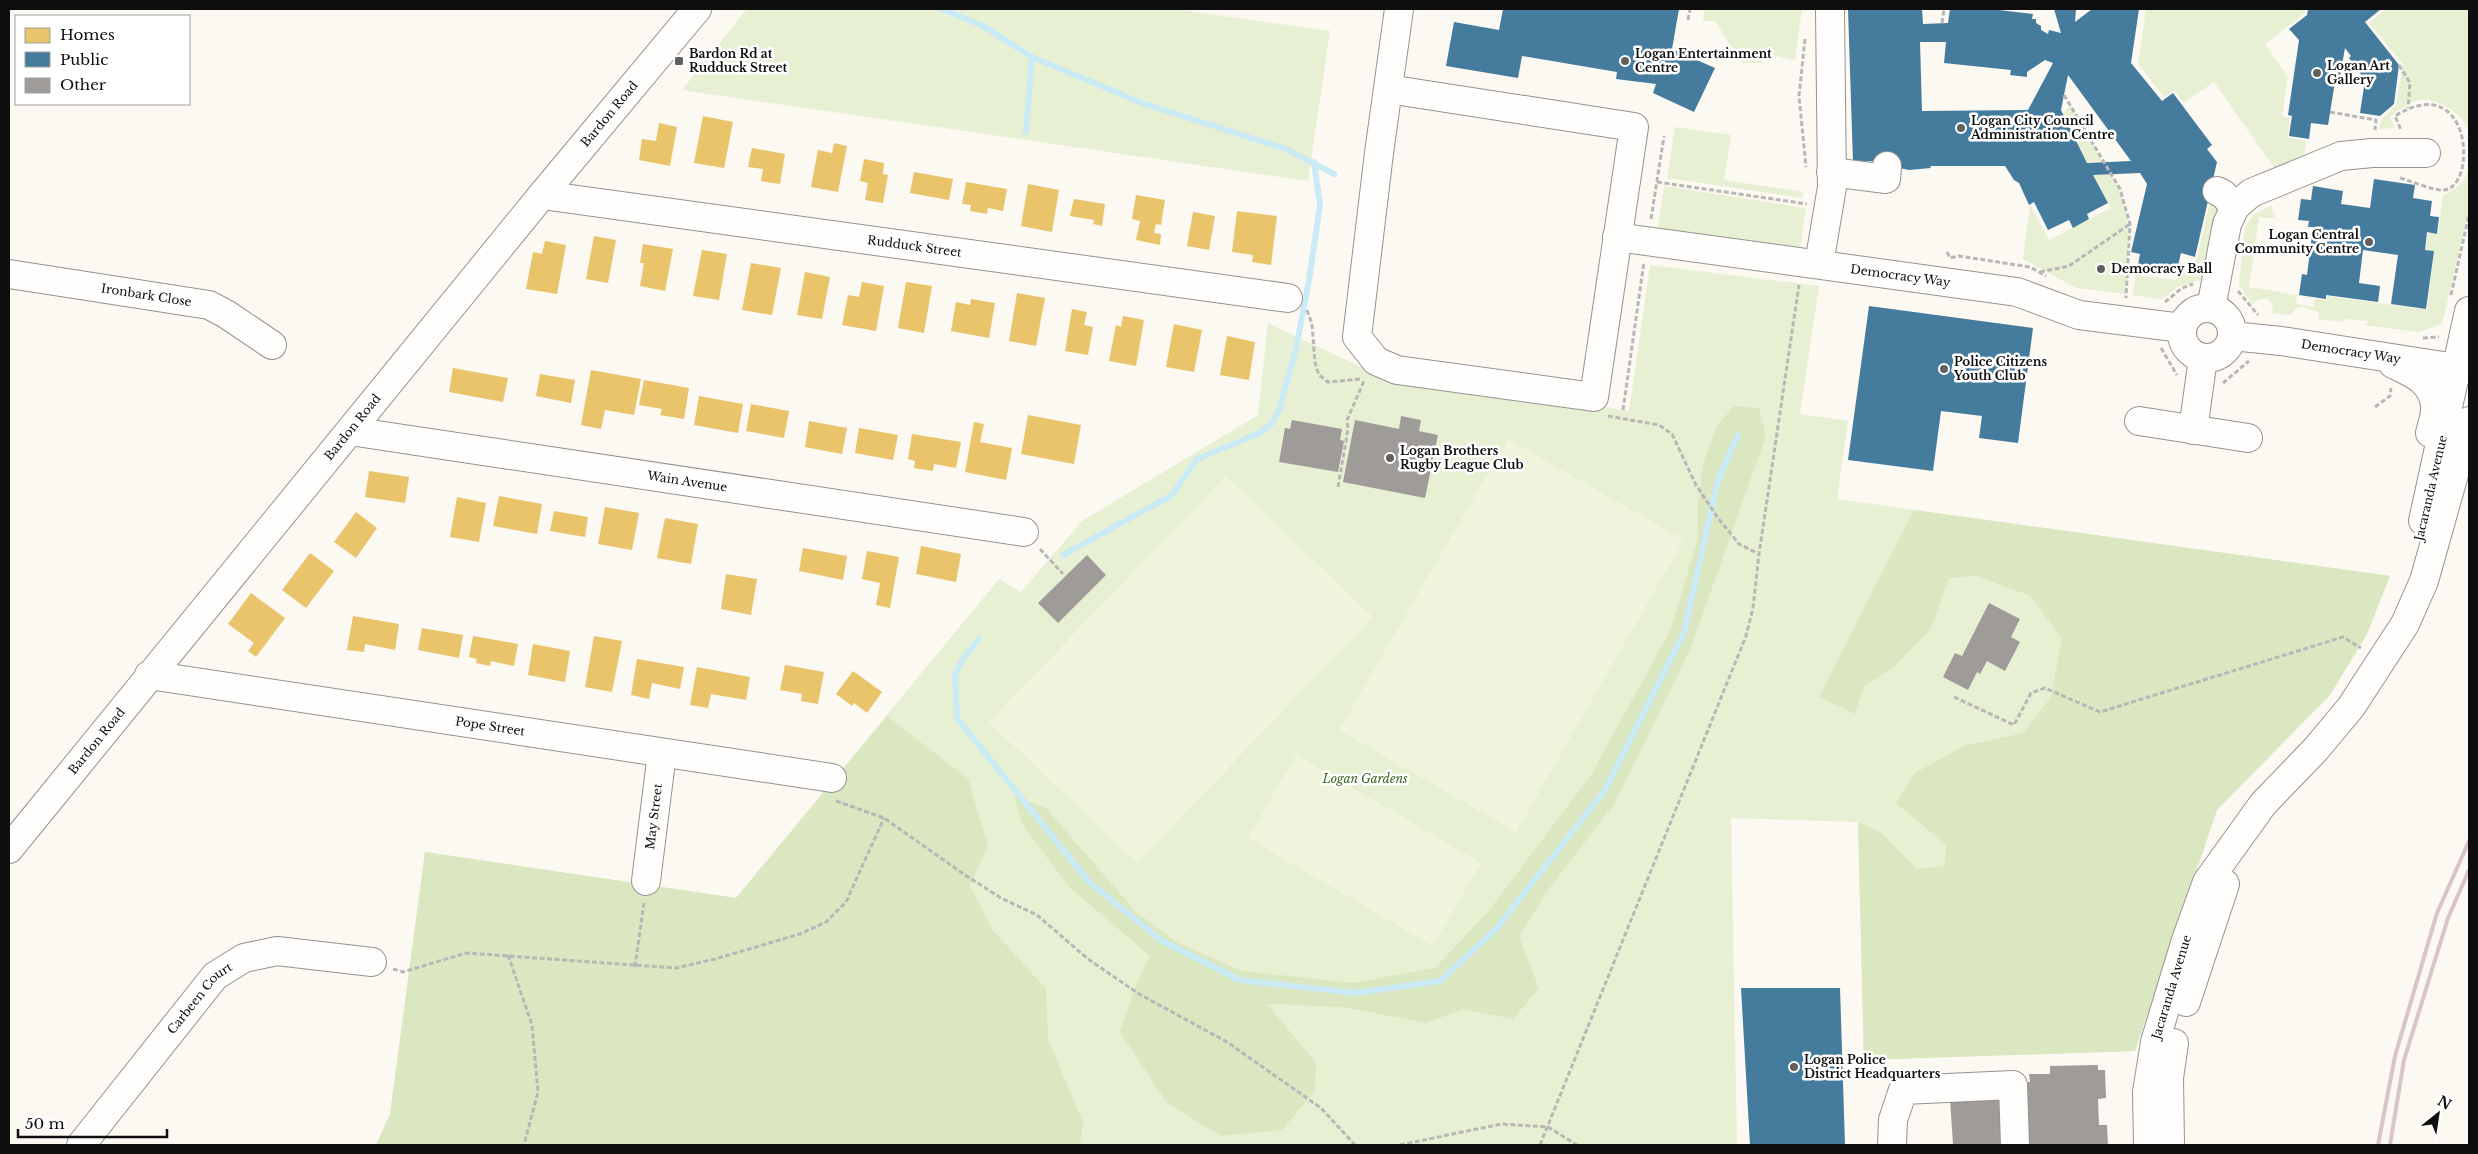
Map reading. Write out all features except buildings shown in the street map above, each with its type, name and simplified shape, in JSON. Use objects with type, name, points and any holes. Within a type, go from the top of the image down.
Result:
[{"type":"street","name":"Bardon Road","points":[[9,849],[542,195],[697,9]]},
{"type":"street","points":[[1388,89],[1634,127],[1594,397],[1397,370],[1366,376],[1357,337],[1388,89],[1399,9]]},
{"type":"street","points":[[1811,263],[1832,187],[1819,173],[1830,9]]},
{"type":"street","points":[[2213,296],[2231,328],[2232,336],[2225,351],[2219,356],[2203,358],[2195,356],[2183,344],[2182,328],[2184,321],[2213,296],[2227,224],[2226,199],[2251,193],[2341,156],[2372,153],[2426,153]]},
{"type":"street","points":[[1819,173],[1886,179],[1887,166]]},
{"type":"street","name":"Rudduck Street","points":[[542,195],[1288,298]]},
{"type":"street","name":"Democracy Way","points":[[1617,237],[2017,292],[2079,315],[2128,306],[2182,328]]},
{"type":"street","name":"Ironbark Close","points":[[9,274],[208,305],[226,314],[272,345]]},
{"type":"street","name":"Jacaranda Avenue","points":[[2382,662],[2417,546],[2464,369],[2460,304]]},
{"type":"street","name":"Democracy Way","points":[[2232,336],[2464,369]]},
{"type":"street","points":[[2376,356],[2418,376],[2427,384],[2435,406],[2416,501],[2417,546]]},
{"type":"street","points":[[2193,430],[2203,358]]},
{"type":"street","name":"Jacaranda Avenue","points":[[2148,1145],[2147,1092],[2156,1042],[2168,995],[2207,882],[2263,804],[2341,720],[2382,662],[2405,624],[2424,581],[2469,421]]},
{"type":"street","points":[[2140,422],[2248,438]]},
{"type":"street","name":"Wain Avenue","points":[[350,431],[1024,532]]},
{"type":"street","name":"Pope Street","points":[[149,675],[662,753],[832,789]]},
{"type":"street","name":"May Street","points":[[646,881],[662,753]]},
{"type":"street","name":"Jacaranda Avenue","points":[[2170,1145],[2169,1078],[2174,1037],[2223,892],[2236,841]]},
{"type":"street","name":"Carbeen Court","points":[[81,1145],[215,976],[244,958],[277,951],[372,962]]},
{"type":"street","points":[[1892,1144],[1892,1120],[1903,1090],[2013,1085],[2015,1145]]},
{"type":"path","points":[[1688,20],[1690,9]]},
{"type":"path","points":[[1942,23],[1944,9]]},
{"type":"path","points":[[1805,38],[1799,96],[1819,173]]},
{"type":"path","points":[[2399,66],[2410,84],[2408,108]]},
{"type":"path","points":[[2064,95],[2120,189],[2130,224],[2128,306]]},
{"type":"path","points":[[1623,410],[1664,136]]},
{"type":"path","points":[[1657,182],[1810,205],[1810,197]]},
{"type":"path","points":[[2460,304],[2469,215]]},
{"type":"path","points":[[2040,272],[2069,266],[2130,224]]},
{"type":"path","points":[[1540,1145],[1746,636],[1753,608],[1759,554],[1811,263]]},
{"type":"path","points":[[2159,302],[2165,302],[2182,288],[2201,281],[2213,296],[2234,286],[2257,314],[2266,316]]},
{"type":"path","points":[[1312,324],[1315,363],[1319,375],[1328,382],[1366,376]]},
{"type":"path","points":[[2414,338],[2438,337],[2442,331]]},
{"type":"path","points":[[2153,347],[2161,348],[2179,377]]},
{"type":"path","points":[[2220,386],[2244,364],[2253,360]]},
{"type":"path","points":[[1338,487],[1348,429],[1347,420],[1366,376]]},
{"type":"path","points":[[1605,416],[1659,426],[1672,434],[1696,485],[1718,518],[1740,544],[1759,554]]},
{"type":"path","points":[[1049,559],[1063,574]]},
{"type":"path","points":[[1954,697],[2014,725],[2031,693],[2045,688],[2100,712],[2343,637],[2382,662]]},
{"type":"path","points":[[832,789],[884,818],[964,875],[1001,898],[1037,915],[1088,959],[1139,994],[1227,1042],[1321,1108],[1355,1145]]},
{"type":"path","points":[[372,962],[403,972],[466,953],[676,968],[716,959],[800,934],[826,922],[846,902],[884,818]]},
{"type":"path","points":[[635,966],[646,881]]},
{"type":"path","points":[[508,955],[532,1025],[538,1092],[524,1145]]},
{"type":"path","points":[[1400,1145],[1501,1124],[1548,1127],[1577,1145]]},
{"type":"green space","points":[[747,9],[1174,9],[1330,31],[1308,181],[682,90]]},
{"type":"green space","points":[[1705,9],[1802,9],[1795,60],[1765,54],[1762,63],[1742,63],[1715,21],[1703,21]]},
{"type":"green space","points":[[2146,9],[2306,9],[2305,13],[2265,44],[2288,77],[2282,116],[2290,118],[2288,137],[2306,141],[2304,155],[2275,169],[2214,82],[2184,103],[2174,90],[2164,97],[2138,64]]},
{"type":"green space","points":[[2386,9],[2469,9],[2469,132],[2462,119],[2449,108],[2434,101],[2426,100],[2412,103],[2390,116],[2395,128],[2379,129],[2381,120],[2396,105],[2403,64],[2369,23]]},
{"type":"green space","points":[[2070,106],[2102,161],[2087,162],[2063,113]]},
{"type":"green space","points":[[1675,127],[1731,135],[1724,180],[1803,192],[1802,198],[1667,178]]},
{"type":"green space","points":[[2469,168],[2469,209],[2442,324],[2418,332],[2365,325],[2368,321],[2346,319],[2344,322],[2318,319],[2319,312],[2303,307],[2297,308],[2291,315],[2272,313],[2273,305],[2268,299],[2259,299],[2252,304],[2239,285],[2245,228],[2254,214],[2271,206],[2276,219],[2259,217],[2249,287],[2297,295],[2296,304],[2314,307],[2315,299],[2327,300],[2328,296],[2427,310],[2434,251],[2425,249],[2428,233],[2438,234],[2443,195],[2460,184]]},
{"type":"green space","points":[[2093,175],[2111,175],[2119,189],[2124,204],[2128,233],[2126,294],[2076,288],[2023,259],[2030,205],[2049,240],[2111,208]]},
{"type":"green space","points":[[1664,186],[1806,208],[1800,250],[1658,228]]},
{"type":"green space","points":[[2211,196],[2219,207],[2213,224],[2204,279],[2179,286],[2162,299],[2132,295],[2136,275],[2176,280],[2179,269],[2194,271]]},
{"type":"green space","name":"Logan Gardens","points":[[1650,265],[1819,286],[1800,414],[1848,421],[1837,499],[2390,576],[2367,634],[2330,695],[2217,810],[2135,1051],[1864,1060],[1858,822],[1731,818],[1737,1145],[376,1145],[390,1114],[425,852],[736,898],[999,579],[1021,592],[1082,521],[1258,415],[1268,323],[1363,368],[1629,411]]},
{"type":"green space","points":[[1734,406],[1759,408],[1766,436],[1690,650],[1614,804],[1545,894],[1519,937],[1539,988],[1513,1019],[1463,1009],[1426,1023],[1343,1007],[1267,1004],[1316,1063],[1315,1091],[1282,1130],[1221,1136],[1167,1103],[1120,1032],[1135,988],[1150,956],[1069,887],[1022,824],[1014,796],[1046,808],[1136,912],[1178,943],[1242,971],[1353,983],[1435,968],[1487,913],[1591,775],[1671,629],[1698,538],[1698,506],[1703,463],[1717,426]]},
{"type":"green space","points":[[1508,439],[1684,540],[1516,832],[1339,730]]},
{"type":"green space","points":[[1226,476],[1373,617],[1137,863],[989,722]]},
{"type":"green space","points":[[1914,510],[2390,576],[2367,634],[2330,695],[2217,810],[2135,1051],[1864,1060],[1858,822],[1882,833],[1917,869],[1945,866],[1946,845],[1896,803],[1915,773],[1964,746],[2023,733],[2051,697],[2062,639],[2031,596],[1976,576],[1949,578],[1930,630],[1893,668],[1864,686],[1855,714],[1819,697]]},
{"type":"green space","points":[[887,716],[968,779],[988,845],[970,886],[992,929],[1046,989],[1048,1039],[1083,1123],[1080,1145],[376,1145],[390,1114],[425,852],[736,898]]},
{"type":"green space","points":[[1296,755],[1481,863],[1433,946],[1248,838]]},
{"type":"waterway","points":[[942,9],[983,26],[1032,57],[1142,103],[1286,149],[1334,174]]},
{"type":"waterway","points":[[1026,132],[1032,57]]},
{"type":"waterway","points":[[1063,555],[1172,495],[1197,459],[1260,433],[1272,423],[1279,410],[1296,349],[1309,280],[1320,205],[1314,162]]},
{"type":"waterway","points":[[979,639],[963,659],[955,675],[957,718],[1089,882],[1162,941],[1239,980],[1356,993],[1440,981],[1496,929],[1605,790],[1684,633],[1718,480],[1738,435]]},
{"type":"railway","points":[[2378,1145],[2395,1056],[2437,913],[2469,841]]},
{"type":"railway","points":[[2390,1145],[2404,1060],[2448,918],[2469,870]]},
{"type":"place","name":"Bardon Rd at Rudduck Street","points":[[679,61]]},
{"type":"place","name":"Logan Entertainment Centre","points":[[1625,61]]},
{"type":"place","name":"Logan Art Gallery","points":[[2317,73]]},
{"type":"place","name":"Logan City Council Administration Centre","points":[[1961,128]]},
{"type":"place","name":"Logan Central Community Centre","points":[[2369,242]]},
{"type":"place","name":"Democracy Ball","points":[[2101,269]]},
{"type":"place","name":"Police Citizens Youth Club","points":[[1944,369]]},
{"type":"place","name":"Logan Brothers Rugby League Club","points":[[1390,458]]},
{"type":"place","name":"Logan Police District Headquarters","points":[[1794,1067]]}]
